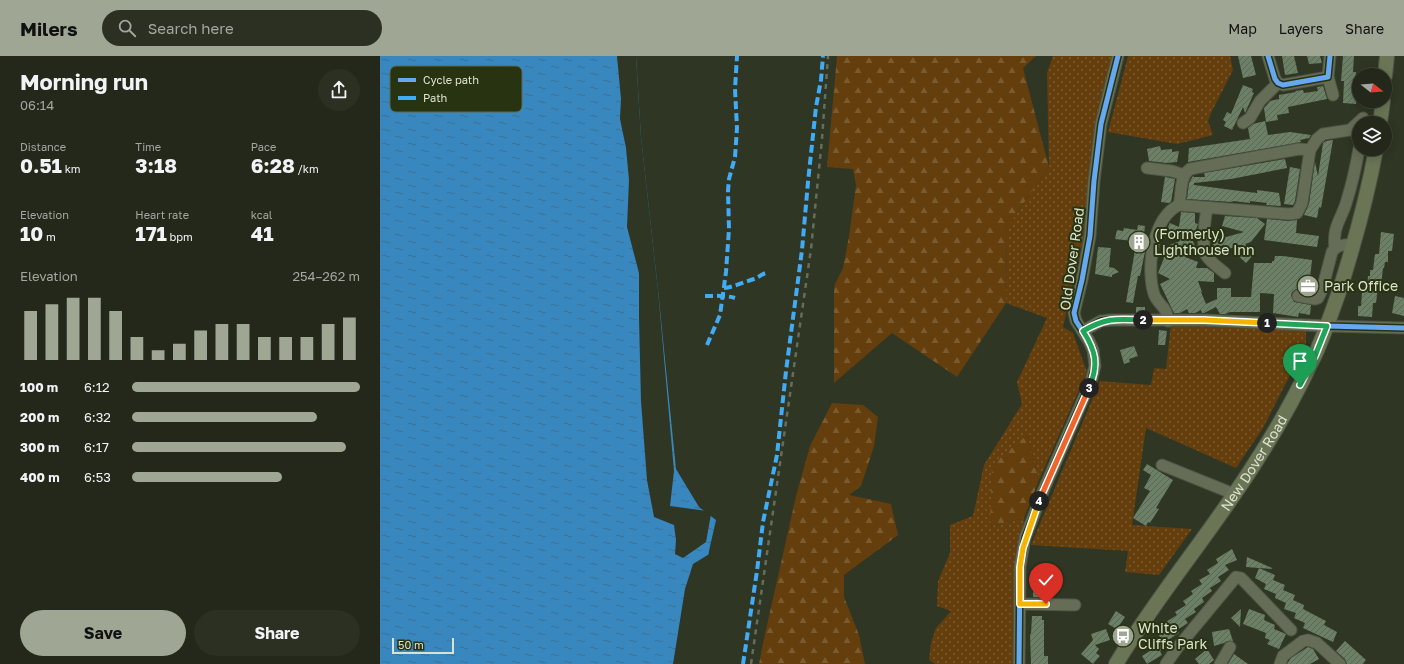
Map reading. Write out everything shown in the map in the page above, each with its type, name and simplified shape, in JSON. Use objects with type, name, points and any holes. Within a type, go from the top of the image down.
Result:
[{"type":"main road","points":[[1385,68],[1386,56]]},
{"type":"main road","name":"New Dover Road","points":[[1116,664],[1150,612],[1261,454],[1315,356],[1327,326],[1354,244],[1369,186],[1375,156]]},
{"type":"street","name":"Old Dover Road","points":[[1019,664],[1020,567],[1025,538],[1044,489],[1094,374],[1095,366],[1092,345],[1074,317],[1090,236],[1094,181],[1102,124],[1118,56]]},
{"type":"street","points":[[1268,56],[1274,77],[1278,83],[1283,85],[1328,77]]},
{"type":"street","points":[[1330,56],[1328,77],[1332,95]]},
{"type":"street","points":[[1242,123],[1250,118],[1260,101],[1278,83]]},
{"type":"street","points":[[1168,321],[1166,310],[1157,301],[1155,296],[1151,282],[1151,269],[1155,239],[1158,229],[1169,212],[1179,205],[1289,214],[1297,213],[1302,203],[1310,150],[1317,139],[1323,134],[1350,130],[1352,128]]},
{"type":"street","points":[[1179,205],[1184,175],[1190,169],[1299,148],[1310,150]]},
{"type":"street","points":[[1335,248],[1334,241],[1337,223],[1345,206],[1350,190],[1357,156]]},
{"type":"street","points":[[1147,168],[1167,170],[1184,175]]},
{"type":"street","points":[[1207,208],[1204,236],[1205,252],[1208,258],[1225,273]]},
{"type":"street","points":[[1298,296],[1315,299],[1318,298],[1322,290],[1332,252],[1338,246],[1354,244]]},
{"type":"street","points":[[1083,331],[1101,321],[1111,320],[1204,320],[1404,328]]},
{"type":"street","points":[[1162,465],[1234,494]]},
{"type":"street","points":[[1166,664],[1236,577],[1241,578],[1291,630]]},
{"type":"street","points":[[1020,604],[1075,605]]},
{"type":"street","points":[[1280,664],[1283,656],[1303,641],[1308,640],[1317,643],[1340,664]]},
{"type":"street","points":[[1220,664],[1230,647]]},
{"type":"green space","points":[[837,56],[1036,56],[1023,68],[1049,167],[1007,227],[1006,303],[957,377],[892,333],[834,383],[834,289],[843,268],[856,185],[853,169],[827,167]]},
{"type":"green space","points":[[1053,56],[1113,56],[1091,151],[1087,222],[1063,327],[1073,333],[1087,372],[1039,480],[1027,435],[990,526],[1024,518],[1016,664],[935,664],[929,660],[931,643],[936,628],[951,611],[937,606],[938,581],[950,553],[950,525],[973,516],[984,465],[1022,404],[1017,382],[1047,318],[1006,303],[1007,227],[1049,167],[1047,73]]},
{"type":"green space","points":[[1128,56],[1230,56],[1233,70],[1208,121],[1213,135],[1177,144],[1108,132]]},
{"type":"green space","points":[[1171,324],[1306,328],[1306,344],[1263,428],[1236,468],[1146,428],[1132,525],[1192,529],[1159,575],[1125,572],[1128,551],[1031,545],[1100,381],[1151,385],[1154,368],[1166,369]]},
{"type":"green space","points":[[832,403],[863,405],[878,417],[874,446],[861,486],[849,495],[891,504],[898,535],[844,575],[844,597],[859,635],[865,664],[759,664],[796,496],[810,446]]},
{"type":"green space","points":[[1027,435],[1039,480],[1024,518],[990,526],[992,465]]},
{"type":"water","points":[[380,56],[636,56],[641,137],[676,469],[699,507],[716,520],[709,551],[692,664],[380,664]]},
{"type":"pier","points":[[617,56],[636,56],[641,137],[658,290],[674,471],[670,506],[707,511],[711,514],[706,542],[683,558],[675,554],[676,540],[674,525],[654,517],[647,480],[641,401],[639,273],[627,227],[629,180],[626,148],[620,119],[621,99]]},
{"type":"pier","points":[[711,553],[694,664],[673,664],[685,589],[693,564]]},
{"type":"building","points":[[1238,56],[1251,56],[1256,75],[1243,78]]},
{"type":"building","points":[[1282,56],[1294,56],[1298,73],[1285,75]]},
{"type":"building","points":[[1307,56],[1320,56],[1322,63],[1309,64]]},
{"type":"building","points":[[1343,56],[1354,56],[1353,68],[1352,68],[1352,104],[1343,103],[1344,81],[1341,81]]},
{"type":"building","points":[[1243,85],[1253,89],[1252,92],[1254,93],[1245,113],[1243,107],[1232,130],[1224,126],[1226,122],[1223,120],[1227,112],[1231,114]]},
{"type":"building","points":[[1323,86],[1327,99],[1288,107],[1289,113],[1277,115],[1278,120],[1266,122],[1264,108],[1270,101],[1279,99],[1279,95],[1303,90],[1304,93],[1318,91],[1317,87]]},
{"type":"building","points":[[1265,121],[1268,135],[1290,132],[1311,135],[1309,138],[1300,140],[1301,142],[1188,162],[1189,148],[1250,139],[1248,128],[1253,124]]},
{"type":"building","points":[[1333,140],[1321,208],[1319,207],[1317,218],[1304,215],[1309,204],[1315,162],[1318,176],[1323,143]]},
{"type":"building","points":[[1160,146],[1161,150],[1172,149],[1172,152],[1179,151],[1177,162],[1167,163],[1149,161],[1147,149]]},
{"type":"building","points":[[1285,159],[1287,168],[1231,179],[1194,183],[1194,185],[1257,193],[1257,190],[1279,193],[1281,206],[1266,205],[1267,203],[1250,201],[1250,203],[1187,199],[1189,183],[1193,176],[1205,177],[1204,173]]},
{"type":"building","points":[[1290,167],[1300,169],[1293,205],[1284,204]]},
{"type":"building","points":[[1165,177],[1175,179],[1171,202],[1169,203],[1161,202]]},
{"type":"building","points":[[1181,212],[1195,213],[1195,223],[1198,224],[1192,239],[1197,251],[1185,257],[1198,262],[1196,268],[1207,268],[1214,273],[1214,282],[1198,281],[1206,304],[1217,299],[1217,288],[1231,288],[1231,297],[1251,297],[1254,263],[1272,263],[1275,256],[1283,256],[1312,260],[1310,278],[1313,279],[1312,287],[1315,287],[1313,292],[1296,289],[1291,295],[1294,302],[1311,305],[1310,315],[1299,313],[1298,317],[1273,313],[1274,294],[1260,293],[1260,312],[1230,312],[1220,314],[1216,307],[1204,313],[1202,313],[1201,310],[1195,313],[1189,313],[1187,309],[1180,313],[1174,313],[1160,284],[1170,279],[1158,273],[1164,258],[1162,248],[1180,241],[1165,233],[1170,223],[1179,227]]},
{"type":"building","points":[[1225,216],[1257,218],[1265,224],[1251,242],[1245,244],[1255,253],[1246,263],[1236,254],[1236,251],[1242,245],[1225,250],[1224,245],[1214,248],[1212,241],[1244,232],[1222,226]]},
{"type":"building","points":[[1267,219],[1288,221],[1297,220],[1296,233],[1319,236],[1317,247],[1264,240]]},
{"type":"building","points":[[1138,225],[1145,226],[1143,241],[1147,242],[1133,303],[1126,302],[1135,244],[1133,241],[1115,239],[1117,230],[1123,231],[1124,228],[1137,230]]},
{"type":"building","points":[[1381,232],[1394,234],[1392,251],[1388,251],[1388,262],[1385,262],[1383,268],[1381,286],[1378,286],[1376,303],[1373,303],[1372,317],[1358,316],[1358,306],[1361,306],[1362,292],[1367,292],[1368,276],[1370,276],[1370,270],[1373,270],[1375,254],[1379,254]]},
{"type":"building","points":[[1098,247],[1111,248],[1109,267],[1114,268],[1119,272],[1112,275],[1112,277],[1095,274]]},
{"type":"building","points":[[1395,296],[1404,298],[1404,316],[1392,313]]},
{"type":"building","points":[[1136,307],[1145,307],[1145,313],[1136,313]]},
{"type":"building","points":[[1159,330],[1167,331],[1165,345],[1158,345]]},
{"type":"building","points":[[1134,346],[1138,356],[1129,359],[1130,362],[1124,364],[1120,350]]},
{"type":"building","points":[[1147,464],[1173,480],[1156,508],[1159,509],[1150,523],[1148,522],[1146,526],[1133,518],[1150,491],[1144,488],[1151,475],[1143,470]]},
{"type":"building","points":[[1232,549],[1237,560],[1225,565],[1229,570],[1218,577],[1221,581],[1210,588],[1212,591],[1202,598],[1204,602],[1194,609],[1196,612],[1185,619],[1188,623],[1177,630],[1179,633],[1168,640],[1171,644],[1160,651],[1162,655],[1147,664],[1142,656],[1153,649],[1149,644],[1160,637],[1158,633],[1168,626],[1166,622],[1177,615],[1175,612],[1186,605],[1183,601],[1193,594],[1191,591],[1202,584],[1199,580],[1210,574],[1207,570],[1218,563],[1216,559]]},
{"type":"building","points":[[1247,557],[1272,568],[1272,569],[1246,567]]},
{"type":"building","points":[[1259,568],[1275,575],[1273,580],[1285,585],[1283,590],[1295,595],[1293,600],[1304,605],[1303,609],[1326,621],[1324,625],[1337,632],[1333,642],[1303,628],[1305,623],[1294,618],[1296,613],[1284,609],[1286,603],[1275,598],[1276,594],[1264,589],[1266,584],[1255,578]]},
{"type":"building","points":[[1034,573],[1054,574],[1052,598],[1033,597]]},
{"type":"building","points":[[1241,609],[1240,627],[1231,618]]},
{"type":"building","points":[[1249,609],[1265,615],[1264,620],[1275,625],[1274,629],[1286,634],[1279,649],[1267,644],[1270,640],[1265,638],[1266,633],[1243,624]]},
{"type":"building","points":[[1116,611],[1125,617],[1117,629],[1108,624]]},
{"type":"building","points":[[1032,616],[1042,616],[1042,620],[1044,620],[1044,656],[1048,656],[1048,664],[1031,664],[1030,634]]},
{"type":"building","points":[[1106,629],[1110,640],[1095,645],[1099,649],[1096,653],[1100,656],[1093,664],[1081,654],[1093,640],[1091,634]]},
{"type":"building","points":[[1229,629],[1233,641],[1227,641],[1214,646],[1212,632]]},
{"type":"building","points":[[1345,641],[1366,660],[1363,664],[1347,664],[1345,659],[1336,651]]},
{"type":"building","points":[[1308,647],[1313,649],[1319,659],[1310,664],[1287,664],[1291,658]]},
{"type":"building","points":[[1207,649],[1214,660],[1209,664],[1199,664],[1195,659]]},
{"type":"building","points":[[1234,654],[1248,664],[1228,664]]},
{"type":"railway","points":[[751,664],[811,249],[822,139],[828,56]]},
{"type":"marked path","points":[[707,345],[720,315],[726,272],[729,229],[728,191],[729,179],[735,157],[737,128],[735,89],[737,56]]},
{"type":"marked path","points":[[743,664],[763,522],[777,455],[786,371],[802,250],[816,107],[821,80],[823,56]]},
{"type":"marked path","points":[[724,288],[735,286],[766,273]]},
{"type":"marked path","points":[[705,296],[724,296],[735,298]]},
{"type":"cycle path","points":[[1019,664],[1020,567],[1025,538],[1044,489],[1091,381],[1095,366],[1093,350],[1076,321],[1074,313],[1090,236],[1094,181],[1101,124],[1118,56]]},
{"type":"cycle path","points":[[1268,56],[1275,79],[1278,83],[1283,85],[1328,77],[1330,56]]},
{"type":"cycle path","points":[[1083,331],[1101,321],[1111,320],[1204,320],[1404,328]]},
{"type":"place","name":"(Formerly) Lighthouse Inn","points":[[1139,242]]},
{"type":"place","name":"Park Office","points":[[1308,286]]},
{"type":"place","name":"White Cliffs Park","points":[[1123,636]]},
{"type":"route","points":[[1046,604],[1020,604],[1020,567],[1025,538],[1031,521],[1094,374],[1095,362],[1092,345],[1083,331],[1101,321],[1111,320],[1204,320],[1327,326],[1315,356],[1300,385]]}]
